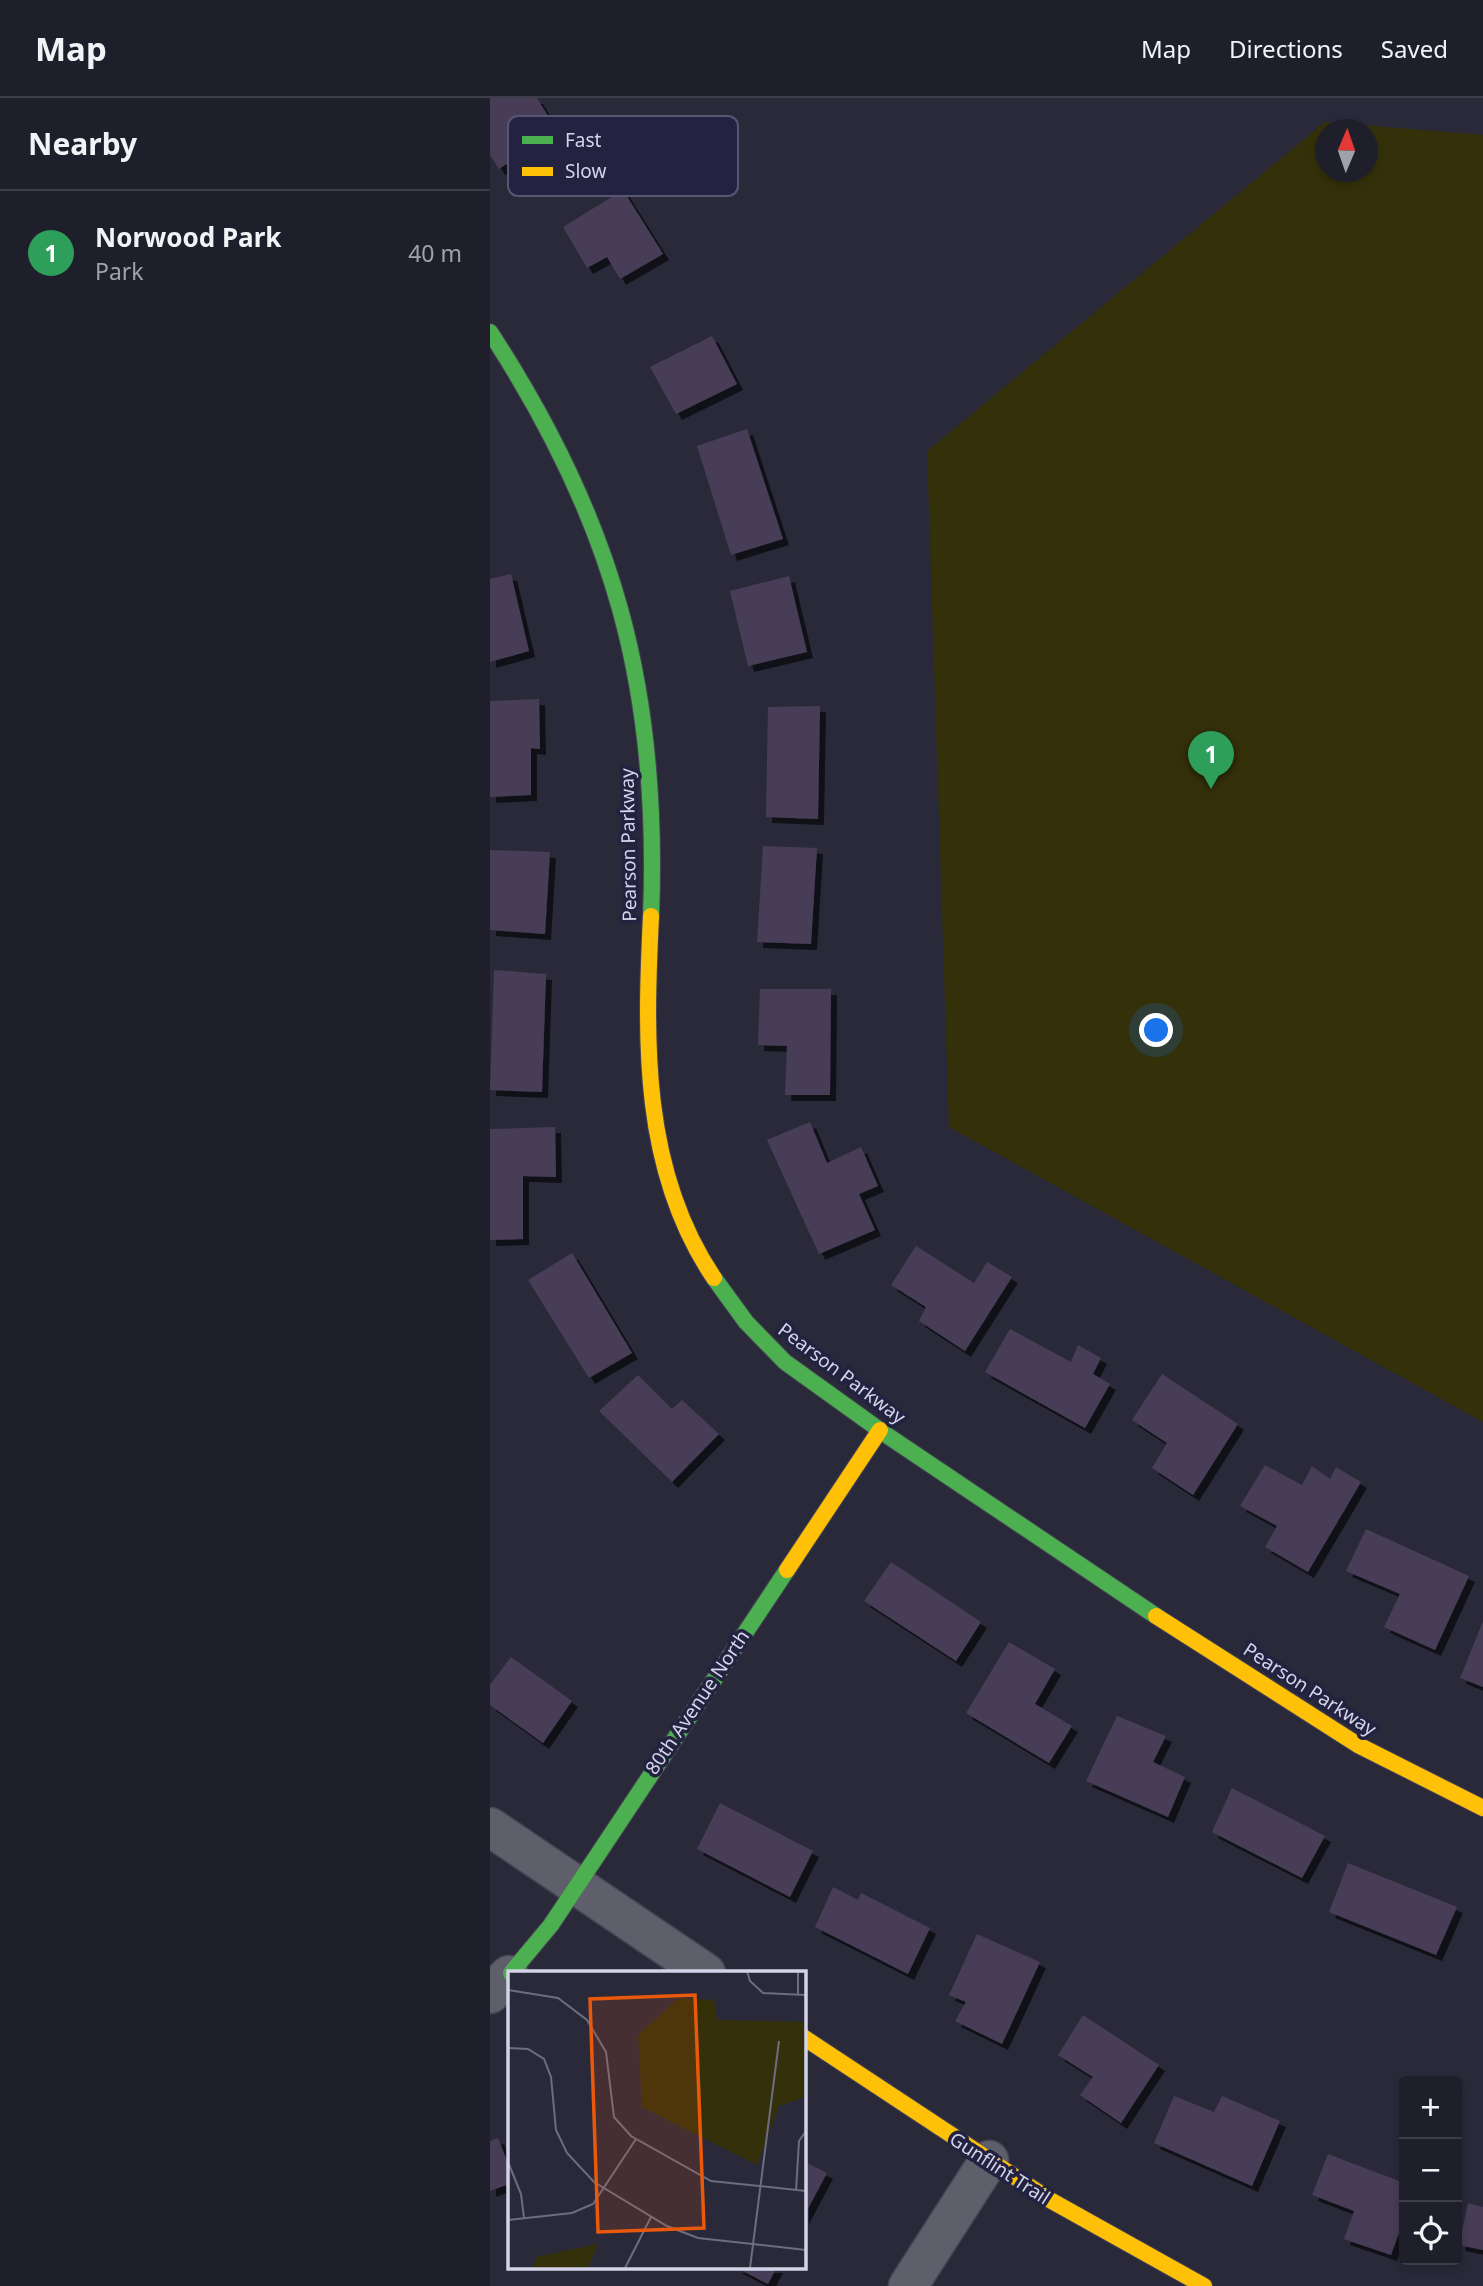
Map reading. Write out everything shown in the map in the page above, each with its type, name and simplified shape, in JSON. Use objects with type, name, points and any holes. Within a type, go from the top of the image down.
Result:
[{"type":"street","name":"Pearson Parkway","points":[[490,332],[527,385],[581,489],[621,597],[643,711],[653,828],[648,1052],[654,1120],[676,1212],[717,1284],[769,1348],[880,1430],[1342,1738],[1483,1808]]},
{"type":"street","name":"80th Avenue North","points":[[513,1971],[551,1925],[880,1430]]},
{"type":"street","points":[[490,1827],[703,1971]]},
{"type":"street","name":"80th Avenue North","points":[[490,1994],[508,1976]]},
{"type":"street","name":"Gunflint Trail","points":[[805,2039],[1128,2247],[1204,2286]]},
{"type":"street","points":[[908,2286],[989,2160]]},
{"type":"shaded area","points":[[1378,126],[1483,135],[1483,1422],[949,1127],[927,451],[1315,130],[1315,182],[1378,182]]},
{"type":"building","points":[[490,98],[537,98],[548,116],[508,116],[508,163],[499,169],[490,155]]},
{"type":"building","points":[[613,196],[627,196],[663,254],[620,279],[607,257],[587,268],[563,227]]},
{"type":"building","points":[[712,336],[737,384],[676,414],[650,367]]},
{"type":"building","points":[[747,429],[783,539],[731,555],[697,446]]},
{"type":"building","points":[[511,574],[529,651],[490,662],[490,579]]},
{"type":"building","points":[[789,576],[807,652],[748,666],[730,591]]},
{"type":"building","points":[[539,699],[540,749],[531,748],[531,795],[490,797],[490,701]]},
{"type":"building","points":[[820,706],[818,819],[766,817],[768,707]]},
{"type":"building","points":[[763,846],[817,848],[811,944],[757,942]]},
{"type":"building","points":[[490,850],[550,852],[545,934],[490,930]]},
{"type":"building","points":[[494,970],[546,974],[542,1092],[490,1090]]},
{"type":"building","points":[[760,989],[831,989],[830,1095],[785,1095],[787,1046],[758,1045]]},
{"type":"building","points":[[810,1122],[827,1163],[861,1147],[878,1186],[859,1194],[875,1230],[819,1254],[767,1140]]},
{"type":"building","points":[[555,1127],[556,1177],[523,1176],[523,1239],[490,1240],[490,1129]]},
{"type":"building","points":[[916,1246],[974,1283],[987,1262],[1012,1277],[965,1351],[919,1321],[926,1307],[891,1285]]},
{"type":"building","points":[[572,1253],[632,1353],[589,1378],[528,1280]]},
{"type":"building","points":[[1010,1329],[1071,1362],[1078,1345],[1101,1358],[1093,1374],[1110,1384],[1085,1428],[985,1372]]},
{"type":"building","points":[[1162,1374],[1238,1424],[1193,1495],[1152,1468],[1167,1443],[1132,1420]]},
{"type":"building","points":[[638,1375],[672,1409],[682,1400],[719,1434],[672,1482],[599,1411]]},
{"type":"building","points":[[1265,1465],[1302,1485],[1312,1466],[1330,1479],[1336,1467],[1361,1482],[1308,1572],[1265,1547],[1277,1526],[1240,1506]]},
{"type":"building","points":[[1366,1529],[1469,1576],[1435,1650],[1384,1627],[1400,1594],[1346,1571]]},
{"type":"building","points":[[891,1562],[981,1622],[956,1661],[864,1601]]},
{"type":"building","points":[[1483,1621],[1483,1687],[1460,1678]]},
{"type":"building","points":[[1009,1642],[1055,1669],[1035,1704],[1072,1726],[1049,1763],[966,1713]]},
{"type":"building","points":[[511,1657],[572,1701],[543,1743],[490,1705],[490,1685]]},
{"type":"building","points":[[1117,1716],[1166,1736],[1153,1762],[1185,1777],[1168,1817],[1086,1781]]},
{"type":"building","points":[[1232,1788],[1325,1836],[1302,1878],[1212,1832]]},
{"type":"building","points":[[720,1803],[813,1851],[790,1897],[697,1849]]},
{"type":"building","points":[[1348,1863],[1457,1907],[1436,1955],[1329,1912]]},
{"type":"building","points":[[833,1887],[858,1900],[861,1893],[930,1928],[908,1974],[815,1927]]},
{"type":"building","points":[[977,1934],[1040,1962],[1002,2044],[955,2021],[966,2002],[949,1995]]},
{"type":"building","points":[[1083,2015],[1159,2065],[1121,2123],[1080,2095],[1093,2077],[1058,2055]]},
{"type":"building","points":[[1174,2096],[1214,2112],[1222,2096],[1280,2121],[1252,2186],[1154,2143]]},
{"type":"building","points":[[498,2138],[508,2163],[508,2184],[490,2191],[490,2141]]},
{"type":"building","points":[[1328,2154],[1399,2181],[1399,2233],[1391,2255],[1344,2239],[1354,2211],[1312,2195]]},
{"type":"building","points":[[805,2162],[827,2173],[805,2214]]},
{"type":"building","points":[[1468,2203],[1483,2207],[1483,2250],[1462,2246]]},
{"type":"building","points":[[737,2268],[776,2268],[768,2284]]},
{"type":"traffic: fast","points":[[490,332],[533,402],[569,471],[598,540],[620,610],[637,682],[647,756],[652,834],[651,916]]},
{"type":"traffic: fast","points":[[714,1278],[746,1322],[785,1362],[888,1436],[1156,1616]]},
{"type":"traffic: fast","points":[[513,1971],[551,1925],[787,1570]]},
{"type":"traffic: slow","points":[[651,916],[649,1057],[660,1149],[690,1237],[714,1278]]},
{"type":"traffic: slow","points":[[787,1570],[880,1430]]},
{"type":"traffic: slow","points":[[1156,1616],[1358,1745],[1483,1808]]},
{"type":"traffic: slow","points":[[805,2038],[1050,2200],[1204,2286]]},
{"type":"place","name":"Norwood Park","points":[[1211,789]]}]
